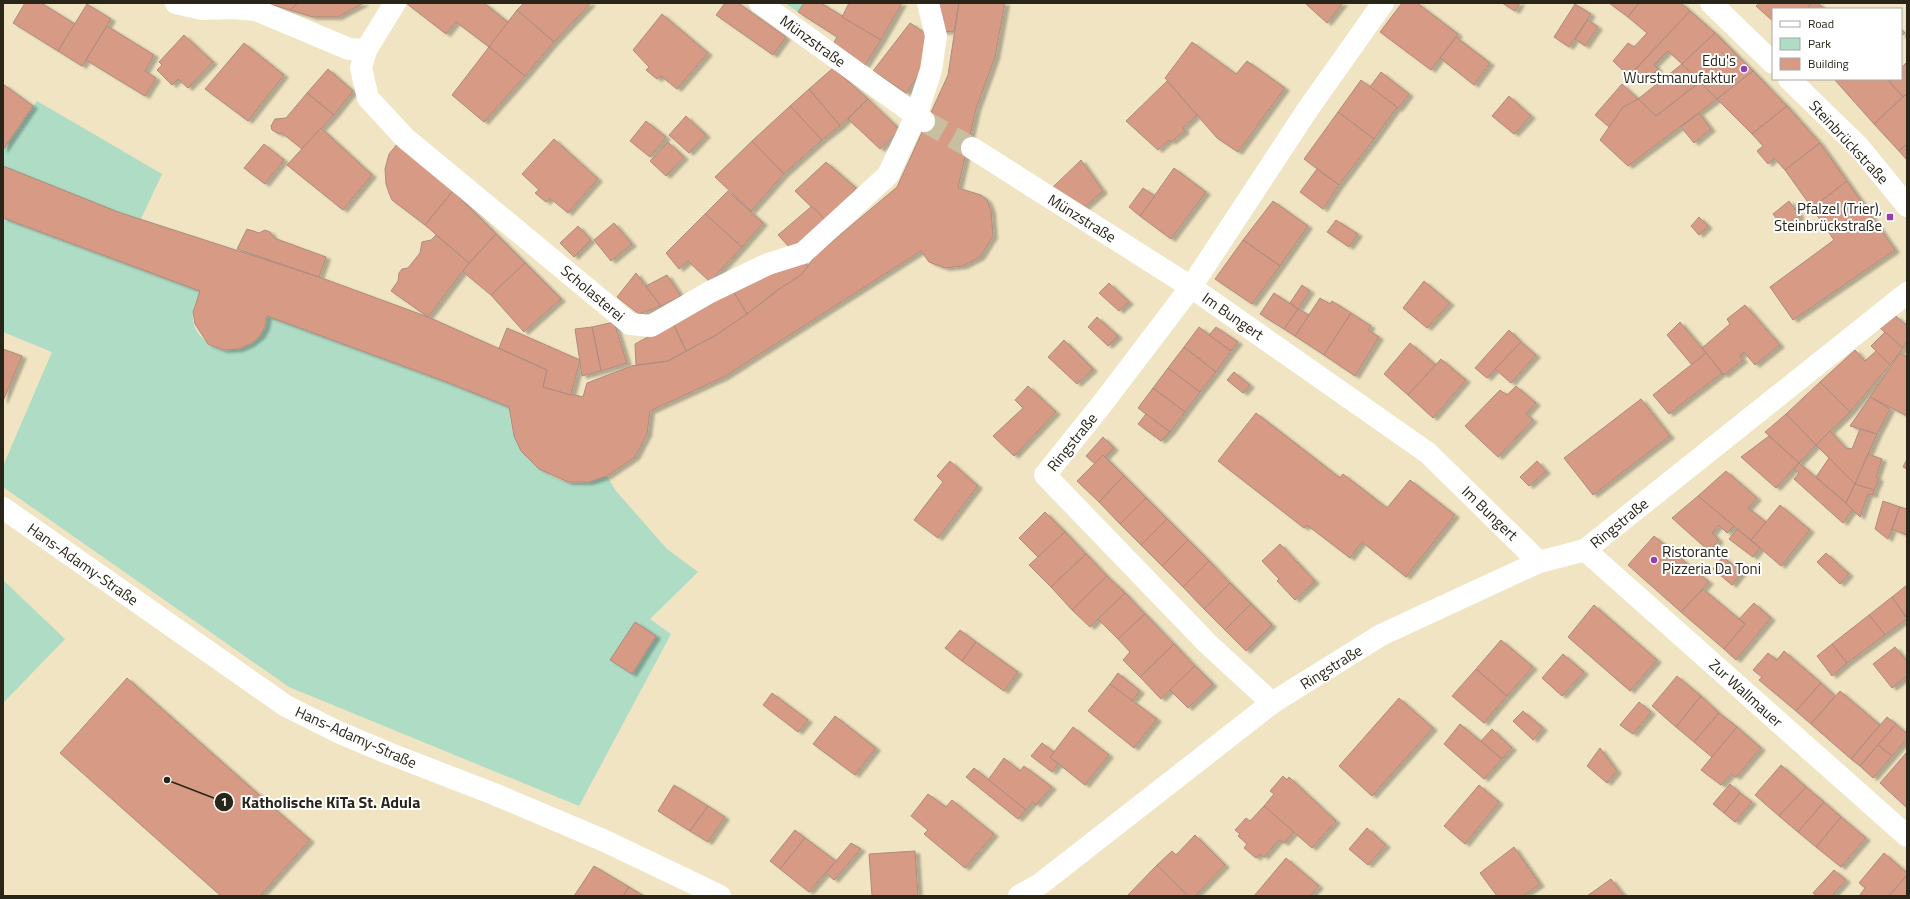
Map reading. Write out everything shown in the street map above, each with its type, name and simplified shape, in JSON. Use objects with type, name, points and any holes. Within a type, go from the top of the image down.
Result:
[{"type":"street","points":[[176,3],[202,9],[233,8],[256,10],[349,49],[366,50]]},
{"type":"street","name":"Scholasterei","points":[[395,3],[366,50],[360,68],[368,98],[405,138],[630,324],[651,326],[710,292],[768,264],[803,253],[888,175],[920,119],[931,70],[936,36],[928,3]]},
{"type":"street","name":"Münzstraße","points":[[760,3],[920,119]]},
{"type":"street","name":"Im Bungert","points":[[1383,3],[1308,109],[1191,287],[1428,453],[1540,562]]},
{"type":"street","points":[[1711,3],[1772,62]]},
{"type":"street","name":"Steinbrückstraße","points":[[1790,80],[1859,147],[1907,206]]},
{"type":"street","name":"Münzstraße","points":[[972,148],[1191,287]]},
{"type":"street","name":"Ringstraße","points":[[1191,287],[1102,404],[1045,475],[1208,644],[1272,703]]},
{"type":"street","name":"Ringstraße","points":[[1020,896],[1039,885],[1272,703],[1381,635],[1540,562],[1585,550],[1907,293]]},
{"type":"street","name":"Hans-Adamy-Straße","points":[[3,508],[286,706],[338,732],[494,794],[605,841],[720,896]]},
{"type":"street","name":"Zur Wallmauer","points":[[1585,550],[1907,836]]},
{"type":"green space","points":[[785,3],[804,3],[798,12]]},
{"type":"green space","points":[[37,101],[162,174],[141,219],[118,212],[3,166],[3,150]]},
{"type":"green space","points":[[3,218],[200,291],[193,311],[194,323],[198,333],[206,341],[217,347],[228,349],[240,348],[251,344],[260,336],[267,316],[444,381],[509,407],[515,437],[523,452],[535,466],[550,476],[567,482],[577,483],[587,482],[607,476],[616,491],[667,549],[698,572],[650,619],[671,634],[579,806],[289,687],[3,487],[3,466],[52,352],[3,332]]},
{"type":"green space","points":[[3,580],[65,639],[3,703]]},
{"type":"building","points":[[25,3],[41,3],[75,24],[58,51],[13,23]]},
{"type":"building","points":[[266,3],[298,3],[290,10]]},
{"type":"building","points":[[298,3],[364,3],[338,17],[313,17],[290,10]]},
{"type":"building","points":[[406,3],[484,3],[509,23],[489,47],[456,22],[446,34]]},
{"type":"building","points":[[524,3],[591,3],[554,42],[517,10]]},
{"type":"building","points":[[725,3],[738,3],[786,37],[773,55],[716,15]]},
{"type":"building","points":[[804,3],[821,3],[881,40],[865,65],[832,46],[837,37],[798,12]]},
{"type":"building","points":[[849,3],[902,3],[881,40],[842,17]]},
{"type":"building","points":[[939,3],[959,3],[954,32],[941,31]]},
{"type":"building","points":[[959,3],[1005,3],[995,57],[976,109],[958,188],[981,195],[987,200],[991,210],[993,236],[980,257],[963,266],[945,268],[929,262],[921,251],[724,377],[650,411],[647,434],[635,457],[607,476],[589,482],[568,482],[539,469],[521,451],[514,436],[509,407],[444,381],[267,316],[265,327],[260,336],[250,344],[239,349],[223,350],[208,344],[195,324],[193,312],[200,291],[3,218],[3,166],[118,212],[319,277],[428,317],[547,370],[543,387],[583,397],[587,383],[631,366],[668,361],[716,335],[802,274],[815,256],[897,187],[948,75]]},
{"type":"building","points":[[1305,3],[1343,3],[1327,23]]},
{"type":"building","points":[[1402,3],[1417,3],[1458,34],[1431,70],[1380,32]]},
{"type":"building","points":[[1502,3],[1520,3],[1515,11]]},
{"type":"building","points":[[1609,3],[1639,3],[1628,17]]},
{"type":"building","points":[[1639,3],[1681,3],[1690,11],[1629,76],[1613,61],[1628,43],[1634,47],[1647,33],[1628,17]]},
{"type":"building","points":[[1760,3],[1812,3],[1807,8],[1772,8],[1772,20],[1756,6]]},
{"type":"building","points":[[1812,3],[1818,3],[1823,8],[1807,8]]},
{"type":"building","points":[[87,4],[111,19],[82,66],[58,51]]},
{"type":"building","points":[[1575,4],[1591,14],[1569,47],[1554,37]]},
{"type":"building","points":[[517,10],[554,42],[525,76],[489,47]]},
{"type":"building","points":[[1690,11],[1715,33],[1682,64],[1668,51],[1654,65],[1658,69],[1647,80],[1635,70]]},
{"type":"building","points":[[662,14],[708,53],[677,89],[661,76],[657,79],[646,70],[649,67],[633,50]]},
{"type":"building","points":[[1588,20],[1598,27],[1585,46],[1575,39]]},
{"type":"building","points":[[910,23],[931,37],[923,69],[906,93],[873,71]]},
{"type":"building","points":[[107,26],[154,55],[145,71],[156,78],[145,96],[86,60]]},
{"type":"building","points":[[1715,33],[1753,71],[1717,99],[1682,64]]},
{"type":"building","points":[[184,35],[213,62],[188,88],[178,79],[172,85],[157,70],[162,65],[159,62]]},
{"type":"building","points":[[1456,37],[1490,63],[1474,85],[1440,58]]},
{"type":"building","points":[[1192,42],[1236,74],[1247,61],[1285,88],[1238,152],[1217,138],[1165,78]]},
{"type":"building","points":[[244,43],[284,75],[248,121],[205,89]]},
{"type":"building","points":[[489,47],[525,76],[484,122],[452,95]]},
{"type":"building","points":[[1907,62],[1907,94],[1903,97],[1888,80],[1902,80],[1902,67]]},
{"type":"building","points":[[1682,64],[1700,82],[1656,116],[1638,99]]},
{"type":"building","points":[[833,68],[868,99],[840,126],[809,89]]},
{"type":"building","points":[[328,69],[353,91],[334,115],[307,93]]},
{"type":"building","points":[[1753,71],[1787,106],[1752,134],[1717,99]]},
{"type":"building","points":[[1381,72],[1409,94],[1398,109],[1370,87]]},
{"type":"building","points":[[1361,80],[1397,107],[1374,139],[1338,112]]},
{"type":"building","points":[[1835,80],[1888,80],[1903,97],[1874,124]]},
{"type":"building","points":[[1167,81],[1197,115],[1183,128],[1185,131],[1171,142],[1169,140],[1158,150],[1126,121]]},
{"type":"building","points":[[1700,82],[1717,99],[1628,166],[1600,140],[1623,107],[1638,99],[1656,116]]},
{"type":"building","points":[[3,84],[33,106],[3,150]]},
{"type":"building","points":[[1622,84],[1638,99],[1623,107],[1609,127],[1595,115]]},
{"type":"building","points":[[809,89],[840,126],[822,140],[790,106]]},
{"type":"building","points":[[307,93],[334,115],[302,149],[282,133],[279,134],[272,130],[271,126],[275,119],[286,118]]},
{"type":"building","points":[[1905,95],[1907,97],[1907,144],[1899,151],[1874,124]]},
{"type":"building","points":[[1509,96],[1531,116],[1514,134],[1492,116]]},
{"type":"building","points":[[868,99],[900,130],[880,149],[848,119]]},
{"type":"building","points":[[790,106],[822,140],[784,174],[752,141]]},
{"type":"building","points":[[1787,106],[1820,143],[1785,170],[1774,158],[1768,164],[1757,151],[1763,146],[1752,134]]},
{"type":"building","points":[[1338,112],[1374,139],[1339,185],[1304,159]]},
{"type":"building","points":[[1699,113],[1711,129],[1694,143],[1681,127]]},
{"type":"building","points":[[686,116],[706,135],[689,153],[669,135]]},
{"type":"building","points":[[646,121],[666,137],[650,157],[630,141]]},
{"type":"building","points":[[321,128],[372,175],[343,210],[287,165]]},
{"type":"building","points":[[554,139],[598,179],[568,213],[550,198],[546,202],[535,193],[539,190],[522,174]]},
{"type":"building","points":[[752,141],[784,174],[751,211],[715,177]]},
{"type":"building","points":[[668,142],[684,157],[666,176],[650,161]]},
{"type":"building","points":[[398,143],[453,191],[425,225],[392,200],[386,184],[385,169],[389,154]]},
{"type":"building","points":[[1820,143],[1847,181],[1812,208],[1785,170]]},
{"type":"building","points":[[264,144],[284,160],[265,184],[244,168]]},
{"type":"building","points":[[1907,144],[1907,160],[1899,151]]},
{"type":"building","points":[[1081,160],[1103,191],[1084,208],[1053,187]]},
{"type":"building","points":[[826,162],[856,188],[828,223],[795,191]]},
{"type":"building","points":[[1174,168],[1206,192],[1171,239],[1140,216]]},
{"type":"building","points":[[1317,169],[1339,185],[1323,209],[1300,192]]},
{"type":"building","points":[[1847,181],[1895,250],[1793,320],[1770,287],[1834,240],[1812,208]]},
{"type":"building","points":[[1143,188],[1155,196],[1140,216],[1129,207]]},
{"type":"building","points":[[453,191],[496,234],[469,263],[425,225]]},
{"type":"building","points":[[728,191],[763,223],[742,247],[705,214]]},
{"type":"building","points":[[1273,201],[1308,226],[1280,266],[1243,240]]},
{"type":"building","points":[[1789,201],[1800,216],[1785,229],[1773,214]]},
{"type":"building","points":[[812,206],[828,223],[793,251],[778,235]]},
{"type":"building","points":[[705,214],[742,247],[710,282],[688,261],[679,269],[666,253]]},
{"type":"building","points":[[1699,217],[1708,226],[1699,235],[1691,226]]},
{"type":"building","points":[[1336,220],[1358,234],[1349,247],[1327,232]]},
{"type":"building","points":[[614,223],[632,244],[611,261],[594,240]]},
{"type":"building","points":[[578,226],[591,240],[574,257],[560,243]]},
{"type":"building","points":[[247,229],[259,233],[265,230],[270,232],[274,238],[326,257],[319,277],[237,249]]},
{"type":"building","points":[[496,234],[525,263],[491,295],[462,271]]},
{"type":"building","points":[[436,235],[469,263],[428,317],[391,291],[398,281],[399,273],[402,269],[408,268],[420,253],[422,242],[431,240]]},
{"type":"building","points":[[1243,240],[1280,266],[1252,304],[1215,279]]},
{"type":"building","points":[[800,258],[808,266],[801,275],[779,289],[747,314],[733,291]]},
{"type":"building","points":[[525,263],[561,299],[524,332],[491,295]]},
{"type":"building","points":[[636,273],[661,306],[639,314],[617,297]]},
{"type":"building","points":[[667,275],[681,296],[661,306],[646,286]]},
{"type":"building","points":[[1424,281],[1450,303],[1427,328],[1403,308]]},
{"type":"building","points":[[1109,283],[1129,302],[1119,311],[1099,293]]},
{"type":"building","points":[[1302,285],[1310,291],[1298,309],[1290,303]]},
{"type":"building","points":[[733,291],[747,314],[716,335],[686,351],[673,323]]},
{"type":"building","points":[[1274,293],[1298,309],[1284,329],[1260,314]]},
{"type":"building","points":[[1320,298],[1330,304],[1332,301],[1351,313],[1324,355],[1295,336]]},
{"type":"building","points":[[1745,305],[1780,345],[1755,365],[1744,352],[1740,356],[1743,360],[1724,375],[1702,348],[1730,324],[1727,319]]},
{"type":"building","points":[[1298,309],[1309,315],[1295,336],[1284,329]]},
{"type":"building","points":[[1351,313],[1371,326],[1368,330],[1379,337],[1355,376],[1324,355]]},
{"type":"building","points":[[1896,316],[1907,326],[1907,341],[1903,348],[1880,328]]},
{"type":"building","points":[[1097,317],[1118,336],[1108,346],[1088,327]]},
{"type":"building","points":[[614,322],[627,363],[601,371],[592,327]]},
{"type":"building","points":[[1680,322],[1706,353],[1692,365],[1667,335]]},
{"type":"building","points":[[673,323],[686,351],[668,361],[636,365],[635,344]]},
{"type":"building","points":[[592,327],[601,371],[582,376],[575,329]]},
{"type":"building","points":[[1199,327],[1231,351],[1216,372],[1184,347]]},
{"type":"building","points":[[1216,327],[1238,342],[1231,351],[1209,335]]},
{"type":"building","points":[[507,328],[580,360],[571,395],[543,387],[547,370],[499,348]]},
{"type":"building","points":[[1509,330],[1521,342],[1487,378],[1475,368]]},
{"type":"building","points":[[1885,332],[1903,348],[1890,365],[1871,346]]},
{"type":"building","points":[[1064,340],[1093,369],[1077,384],[1048,357]]},
{"type":"building","points":[[1521,342],[1536,355],[1511,383],[1495,369]]},
{"type":"building","points":[[1410,343],[1436,365],[1408,395],[1384,374]]},
{"type":"building","points":[[1184,347],[1216,372],[1200,392],[1168,368]]},
{"type":"building","points":[[3,349],[22,356],[3,401]]},
{"type":"building","points":[[1855,350],[1865,361],[1876,351],[1890,365],[1850,412],[1820,382]]},
{"type":"building","points":[[1706,353],[1722,373],[1669,414],[1653,395]]},
{"type":"building","points":[[1900,353],[1907,357],[1907,416],[1870,397]]},
{"type":"building","points":[[1441,359],[1466,380],[1433,418],[1408,395]]},
{"type":"building","points":[[1168,368],[1200,392],[1185,412],[1153,388]]},
{"type":"building","points":[[1234,372],[1250,385],[1243,393],[1227,380]]},
{"type":"building","points":[[1820,382],[1850,412],[1816,445],[1786,414]]},
{"type":"building","points":[[1028,386],[1056,412],[1014,456],[993,436],[1023,408],[1015,400]]},
{"type":"building","points":[[1516,386],[1536,403],[1526,414],[1533,420],[1498,457],[1465,426],[1500,390],[1507,395]]},
{"type":"building","points":[[1153,388],[1185,412],[1170,432],[1138,408]]},
{"type":"building","points":[[1870,397],[1890,409],[1877,434],[1850,426]]},
{"type":"building","points":[[1641,399],[1670,436],[1593,495],[1564,458]]},
{"type":"building","points":[[1256,413],[1340,478],[1343,474],[1387,508],[1410,480],[1455,515],[1406,577],[1362,542],[1350,558],[1307,525],[1304,528],[1218,461]]},
{"type":"building","points":[[1146,414],[1170,432],[1161,441],[1138,424]]},
{"type":"building","points":[[1786,414],[1816,445],[1799,463],[1765,432]]},
{"type":"building","points":[[1860,429],[1877,434],[1855,484],[1816,445],[1830,431],[1846,448],[1852,449]]},
{"type":"building","points":[[1769,436],[1799,463],[1776,488],[1741,457]]},
{"type":"building","points":[[1103,437],[1114,448],[1105,457],[1103,455],[1095,464],[1086,456]]},
{"type":"building","points":[[1868,454],[1882,459],[1876,477],[1879,479],[1874,490],[1855,484]]},
{"type":"building","points":[[1103,455],[1124,476],[1099,502],[1077,481]]},
{"type":"building","points":[[1829,458],[1855,484],[1846,503],[1816,477]]},
{"type":"building","points":[[1907,459],[1907,469],[1903,467]]},
{"type":"building","points":[[950,461],[978,486],[938,538],[914,520],[943,482],[937,476]]},
{"type":"building","points":[[1537,461],[1546,471],[1529,486],[1520,477]]},
{"type":"building","points":[[1799,463],[1853,509],[1843,523],[1794,479],[1799,473],[1794,469]]},
{"type":"building","points":[[1726,471],[1757,498],[1748,508],[1766,522],[1751,540],[1698,496]]},
{"type":"building","points":[[1124,476],[1146,498],[1120,524],[1099,502]]},
{"type":"building","points":[[1855,484],[1874,490],[1873,495],[1868,494],[1860,517],[1846,503]]},
{"type":"building","points":[[1698,496],[1734,526],[1727,533],[1719,525],[1712,533],[1719,540],[1709,551],[1672,518]]},
{"type":"building","points":[[1146,498],[1167,519],[1141,545],[1120,524]]},
{"type":"building","points":[[1883,501],[1900,507],[1888,539],[1875,529]]},
{"type":"building","points":[[1780,505],[1810,530],[1781,566],[1751,540]]},
{"type":"building","points":[[1900,507],[1907,509],[1907,535],[1892,529]]},
{"type":"building","points":[[1045,512],[1065,532],[1038,557],[1019,538]]},
{"type":"building","points":[[1167,519],[1188,540],[1162,566],[1141,545]]},
{"type":"building","points":[[1737,529],[1760,548],[1753,557],[1729,539]]},
{"type":"building","points":[[1065,532],[1086,554],[1051,587],[1029,565]]},
{"type":"building","points":[[1654,536],[1709,582],[1681,612],[1628,565]]},
{"type":"building","points":[[1188,540],[1209,561],[1183,587],[1162,566]]},
{"type":"building","points":[[1280,544],[1315,581],[1295,600],[1277,581],[1279,579],[1262,561]]},
{"type":"building","points":[[1826,553],[1849,574],[1840,584],[1817,562]]},
{"type":"building","points":[[1086,554],[1107,576],[1072,610],[1051,587]]},
{"type":"building","points":[[1723,557],[1742,572],[1732,585],[1713,569]]},
{"type":"building","points":[[1209,561],[1230,583],[1204,609],[1183,587]]},
{"type":"building","points":[[1107,576],[1125,593],[1090,627],[1072,610]]},
{"type":"building","points":[[1230,583],[1251,604],[1225,630],[1204,609]]},
{"type":"building","points":[[1907,585],[1907,618],[1892,597]]},
{"type":"building","points":[[1703,589],[1745,624],[1724,649],[1681,612]]},
{"type":"building","points":[[1125,593],[1145,614],[1118,639],[1098,619]]},
{"type":"building","points":[[1892,597],[1907,619],[1885,635],[1869,615]]},
{"type":"building","points":[[1754,603],[1771,618],[1736,660],[1724,649],[1745,624],[1739,619]]},
{"type":"building","points":[[1251,604],[1272,625],[1246,651],[1225,630]]},
{"type":"building","points":[[1594,605],[1657,660],[1630,691],[1568,637]]},
{"type":"building","points":[[1145,614],[1174,644],[1140,677],[1123,660],[1130,652],[1118,639]]},
{"type":"building","points":[[1869,615],[1885,635],[1847,663],[1832,644]]},
{"type":"building","points":[[635,622],[656,636],[632,674],[610,660]]},
{"type":"building","points":[[960,630],[976,642],[962,661],[945,648]]},
{"type":"building","points":[[1501,640],[1533,667],[1507,696],[1476,669]]},
{"type":"building","points":[[976,642],[1018,672],[1004,691],[962,661]]},
{"type":"building","points":[[1174,644],[1195,666],[1161,699],[1140,677]]},
{"type":"building","points":[[1832,644],[1847,663],[1832,676],[1817,656]]},
{"type":"building","points":[[1895,647],[1907,661],[1907,676],[1892,688],[1873,664]]},
{"type":"building","points":[[1784,651],[1821,683],[1796,711],[1759,680],[1762,677],[1753,670],[1768,653],[1777,660]]},
{"type":"building","points":[[1563,654],[1584,672],[1562,696],[1542,678]]},
{"type":"building","points":[[1195,666],[1213,684],[1188,708],[1170,690]]},
{"type":"building","points":[[1476,669],[1507,696],[1484,723],[1452,696]]},
{"type":"building","points":[[1118,673],[1140,691],[1132,701],[1110,684]]},
{"type":"building","points":[[1677,676],[1701,696],[1676,727],[1652,706]]},
{"type":"building","points":[[127,678],[310,840],[260,896],[221,896],[60,753]]},
{"type":"building","points":[[1821,683],[1835,696],[1811,724],[1796,711]]},
{"type":"building","points":[[1110,684],[1157,719],[1134,748],[1088,711]]},
{"type":"building","points":[[1840,691],[1880,725],[1851,759],[1811,724]]},
{"type":"building","points":[[772,693],[808,720],[798,732],[763,705]]},
{"type":"building","points":[[1701,696],[1719,713],[1694,742],[1676,727]]},
{"type":"building","points":[[1399,698],[1433,728],[1372,796],[1339,766]]},
{"type":"building","points":[[1639,702],[1651,712],[1633,734],[1620,725]]},
{"type":"building","points":[[1523,711],[1543,728],[1533,740],[1513,721]]},
{"type":"building","points":[[1719,713],[1737,727],[1712,757],[1694,742]]},
{"type":"building","points":[[835,716],[876,748],[855,775],[813,744]]},
{"type":"building","points":[[1887,717],[1896,724],[1860,766],[1851,759]]},
{"type":"building","points":[[1460,724],[1502,759],[1484,779],[1444,744]]},
{"type":"building","points":[[1896,724],[1907,734],[1907,739],[1892,756],[1878,745]]},
{"type":"building","points":[[1073,727],[1109,755],[1085,785],[1050,757]]},
{"type":"building","points":[[1737,727],[1761,748],[1736,777],[1731,774],[1721,785],[1701,770]]},
{"type":"building","points":[[1492,729],[1512,748],[1502,759],[1481,741]]},
{"type":"building","points":[[1042,743],[1054,752],[1050,757],[1058,764],[1052,772],[1031,756]]},
{"type":"building","points":[[1878,745],[1892,756],[1873,778],[1860,766]]},
{"type":"building","points":[[1600,748],[1617,771],[1607,783],[1587,766]]},
{"type":"building","points":[[1907,752],[1907,808],[1880,783]]},
{"type":"building","points":[[1004,758],[1020,771],[1024,766],[1052,787],[1036,805],[1033,802],[1026,810],[988,780]]},
{"type":"building","points":[[1781,765],[1806,787],[1779,816],[1755,795]]},
{"type":"building","points":[[974,768],[1026,810],[1018,819],[966,777]]},
{"type":"building","points":[[1283,776],[1287,780],[1289,777],[1336,821],[1312,848],[1264,806],[1274,794],[1270,791]]},
{"type":"building","points":[[1730,784],[1740,793],[1724,813],[1713,804]]},
{"type":"building","points":[[674,785],[708,806],[690,831],[658,811]]},
{"type":"building","points":[[1479,785],[1499,802],[1465,844],[1444,826]]},
{"type":"building","points":[[1806,787],[1824,802],[1798,832],[1779,816]]},
{"type":"building","points":[[1740,793],[1752,802],[1735,822],[1724,813]]},
{"type":"building","points":[[928,794],[946,807],[952,800],[994,834],[965,868],[924,834],[928,830],[911,816]]},
{"type":"building","points":[[1824,802],[1841,817],[1816,847],[1798,832]]},
{"type":"building","points":[[708,806],[725,817],[708,842],[690,831]]},
{"type":"building","points":[[1264,806],[1294,832],[1284,843],[1279,840],[1264,857],[1260,854],[1256,858],[1244,848],[1247,844],[1238,836],[1240,834],[1235,830],[1246,818],[1250,821]]},
{"type":"building","points":[[1841,817],[1866,838],[1841,867],[1816,847]]},
{"type":"building","points":[[1367,828],[1386,845],[1368,865],[1349,849]]},
{"type":"building","points":[[795,830],[805,838],[780,869],[770,861]]},
{"type":"building","points":[[1195,835],[1225,865],[1195,896],[1188,896],[1157,865],[1172,851],[1176,855]]},
{"type":"building","points":[[805,838],[836,861],[809,892],[780,869]]},
{"type":"building","points":[[851,843],[861,849],[834,880],[826,873]]},
{"type":"building","points":[[1514,847],[1540,884],[1523,896],[1497,896],[1480,873]]},
{"type":"building","points":[[915,851],[918,896],[872,896],[869,854]]},
{"type":"building","points":[[1884,853],[1907,873],[1907,875],[1889,896],[1859,896],[1865,888],[1859,883]]},
{"type":"building","points":[[1286,858],[1319,886],[1310,896],[1254,896]]},
{"type":"building","points":[[1157,865],[1188,896],[1127,896]]},
{"type":"building","points":[[594,866],[629,887],[623,896],[574,896]]},
{"type":"building","points":[[1834,870],[1846,880],[1832,896],[1817,896],[1813,893]]},
{"type":"building","points":[[1907,875],[1907,896],[1889,896]]},
{"type":"building","points":[[1611,879],[1624,896],[1587,896]]},
{"type":"building","points":[[629,887],[644,896],[623,896]]},
{"type":"tunnel","points":[[924,121],[972,148]]},
{"type":"place","name":"Edu's Wurstmanufaktur","points":[[1744,69]]},
{"type":"place","name":"Pfalzel (Trier), Steinbrückstraße","points":[[1890,217]]},
{"type":"place","name":"Ristorante Pizzeria Da Toni","points":[[1654,560]]},
{"type":"place","name":"Katholische KiTa St. Adula","points":[[167,780]]}]
